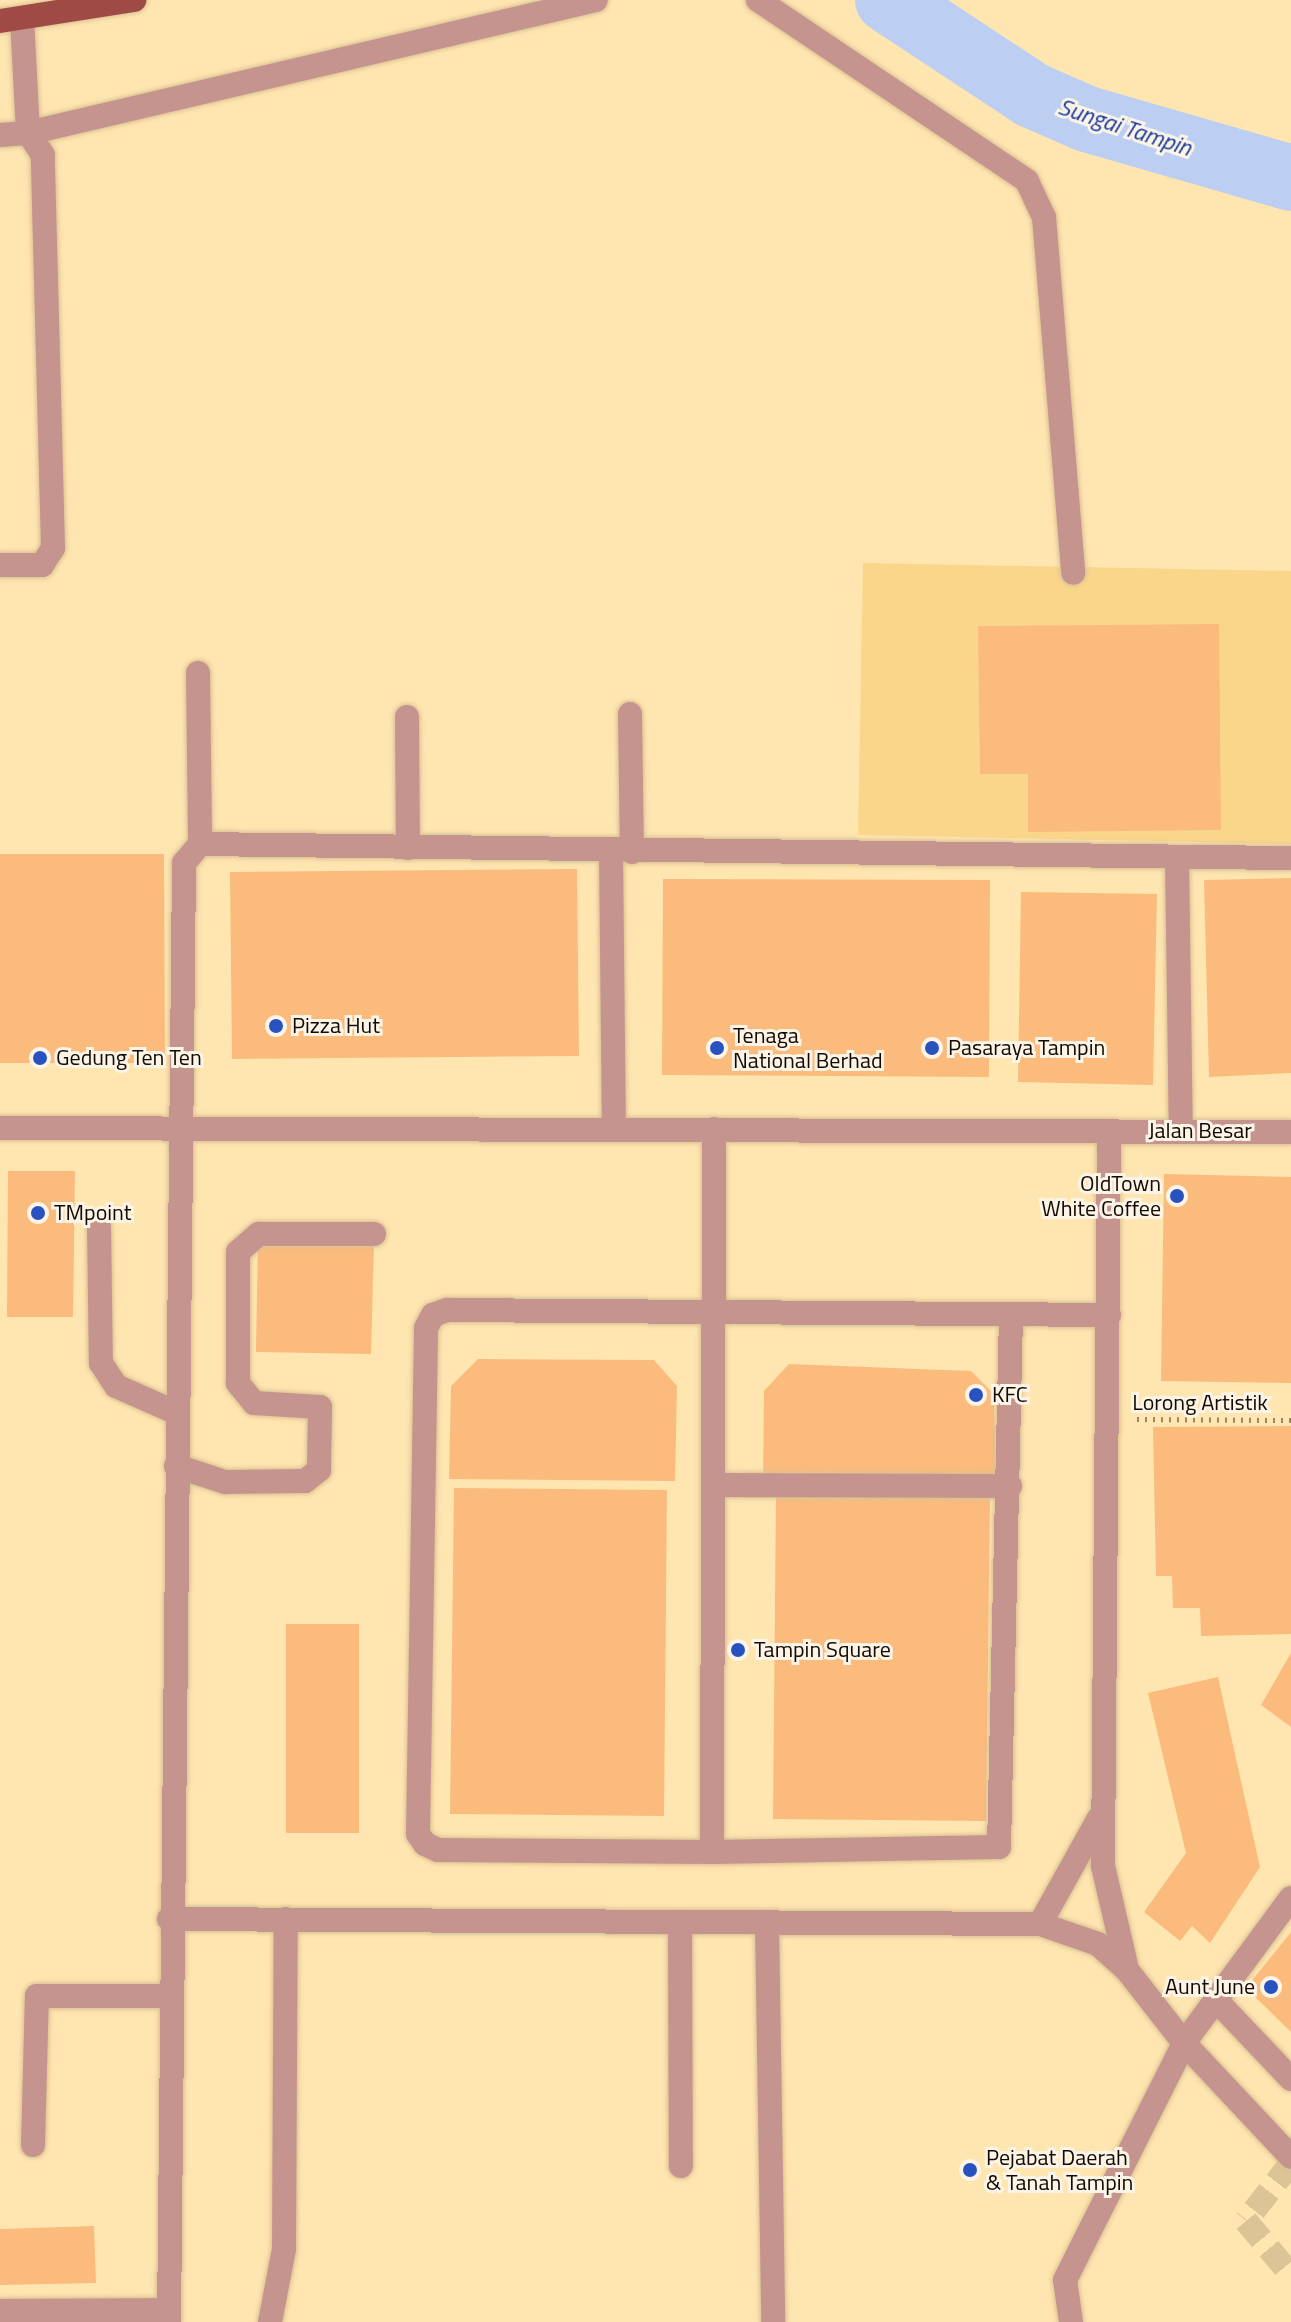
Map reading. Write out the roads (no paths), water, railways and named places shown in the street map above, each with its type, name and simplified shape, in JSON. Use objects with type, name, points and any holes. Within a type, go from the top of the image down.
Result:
[{"type":"main road","points":[[7,22],[134,0]]},
{"type":"street","points":[[0,135],[28,133],[596,0]]},
{"type":"street","points":[[758,0],[1027,181],[1044,217],[1073,573]]},
{"type":"street","points":[[0,565],[42,565],[53,548],[43,155],[28,133],[7,22]]},
{"type":"street","points":[[0,2311],[168,2316],[168,1996],[182,1127],[180,886],[184,863],[200,844],[198,673]]},
{"type":"street","points":[[614,1129],[621,852],[630,714]]},
{"type":"street","points":[[407,717],[408,848]]},
{"type":"street","points":[[200,844],[621,852],[1291,858]]},
{"type":"street","points":[[1177,858],[1181,1132]]},
{"type":"street","name":"Jalan Besar","points":[[0,1128],[1291,1132]]},
{"type":"street","points":[[712,1852],[714,1129]]},
{"type":"street","points":[[1109,1131],[1105,1895],[1127,1970]]},
{"type":"street","points":[[99,1227],[101,1363],[116,1386],[177,1413]]},
{"type":"street","points":[[176,1466],[225,1482],[305,1481],[319,1470],[320,1407],[254,1403],[238,1383],[238,1252],[259,1234],[374,1234]]},
{"type":"street","points":[[1011,1315],[1010,1486],[999,1847],[989,1853],[438,1850],[418,1834],[426,1328],[433,1315],[713,1311],[1109,1315]]},
{"type":"street","points":[[713,1485],[1010,1486]]},
{"type":"street","points":[[1040,1924],[1105,1804]]},
{"type":"street","points":[[1071,2322],[1065,2280],[1184,2043],[1291,1898]]},
{"type":"street","points":[[169,1919],[1040,1924],[1098,1944],[1127,1970],[1184,2043],[1291,2157]]},
{"type":"street","points":[[270,2322],[284,2249],[286,1919]]},
{"type":"street","points":[[680,1922],[681,2166]]},
{"type":"street","points":[[767,1923],[773,2322]]},
{"type":"street","points":[[33,2145],[37,1996],[168,1996]]},
{"type":"street","points":[[1216,2000],[1291,2079]]},
{"type":"waterway","name":"Sungai Tampin","points":[[888,0],[1032,95],[1087,119],[1291,178]]},
{"type":"tunnel","points":[[1291,2163],[1246,2221],[1291,2275]]},
{"type":"place","name":"Pizza Hut","points":[[276,1026]]},
{"type":"place","name":"Tenaga National Berhad","points":[[717,1048]]},
{"type":"place","name":"Pasaraya Tampin","points":[[932,1048]]},
{"type":"place","name":"Gedung Ten Ten","points":[[40,1058]]},
{"type":"place","name":"OldTown White Coffee","points":[[1177,1196]]},
{"type":"place","name":"TMpoint","points":[[38,1213]]},
{"type":"place","name":"KFC","points":[[976,1395]]},
{"type":"place","name":"Tampin Square","points":[[738,1650]]},
{"type":"place","name":"Aunt June","points":[[1271,1987]]},
{"type":"place","name":"Pejabat Daerah & Tanah Tampin","points":[[970,2170]]}]
